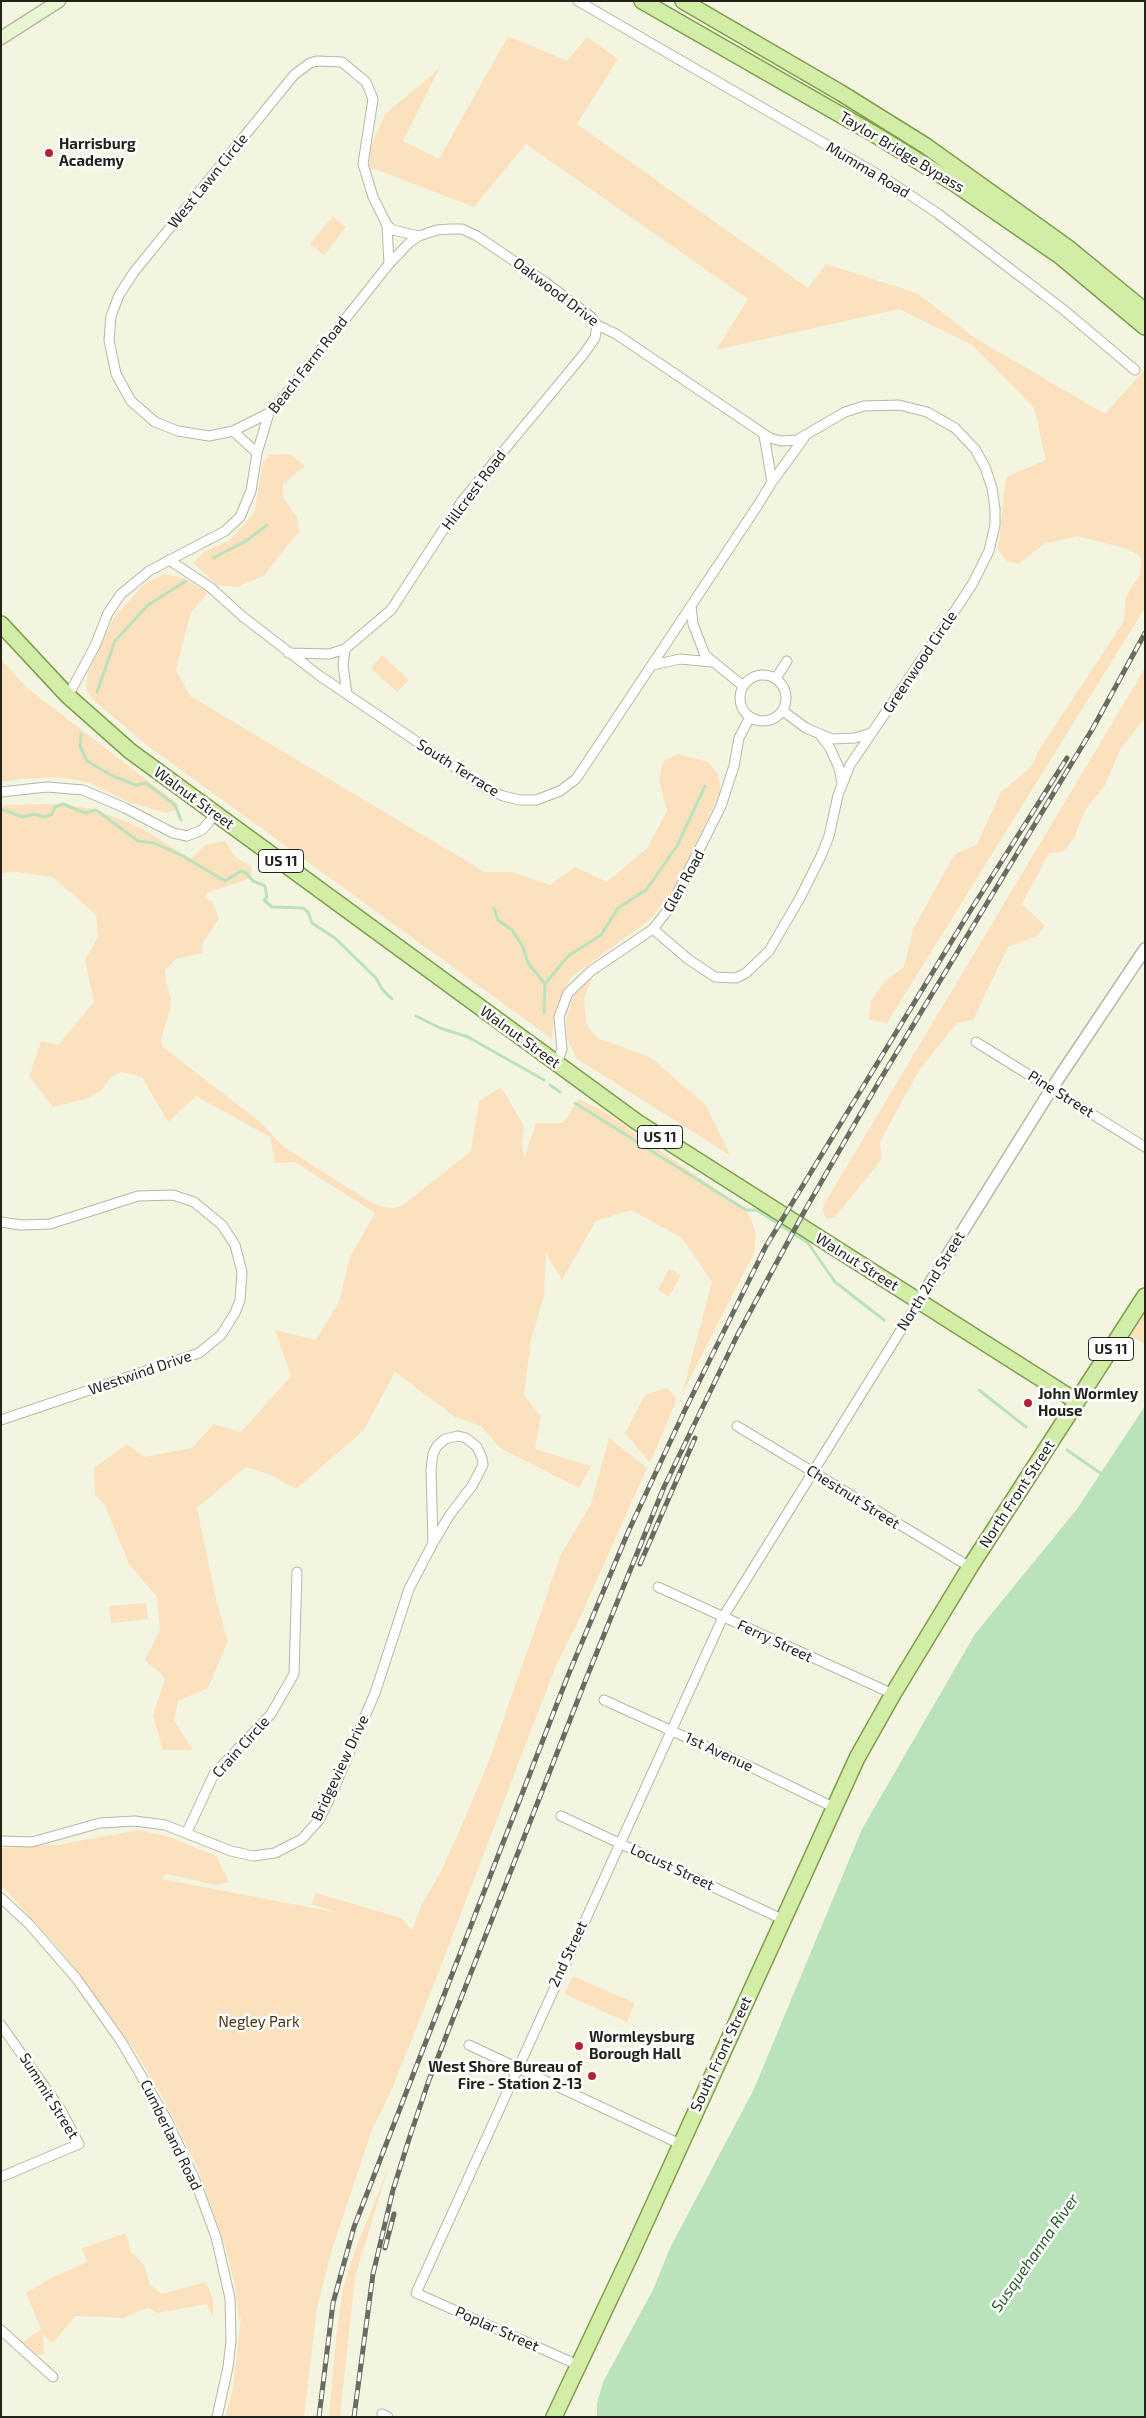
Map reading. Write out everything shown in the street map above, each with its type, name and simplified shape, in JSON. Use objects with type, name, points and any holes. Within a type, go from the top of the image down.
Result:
[{"type":"main road","points":[[1,38],[59,1]]},
{"type":"main road","name":"Taylor Bridge Bypass","points":[[642,1],[874,134],[954,183],[1060,256],[1145,327]]},
{"type":"main road","name":"Taylor Bridge Bypass","points":[[683,1],[841,93],[926,146],[1052,236],[1145,311]]},
{"type":"main road","name":"Walnut Street","points":[[1,624],[68,696],[130,751],[557,1064],[683,1152],[1076,1401]]},
{"type":"main road","name":"North Front Street","points":[[893,1694],[970,1567],[1145,1296]]},
{"type":"main road","name":"South Front Street","points":[[554,2417],[833,1807],[857,1758],[893,1694]]},
{"type":"street","name":"Mumma Road","points":[[578,1],[897,186],[938,213],[1056,304],[1135,370]]},
{"type":"street","name":"West Lawn Circle","points":[[269,412],[233,431],[216,435],[194,435],[167,428],[143,413],[122,389],[116,374],[109,340],[111,316],[119,295],[152,249],[294,75],[310,63],[317,61],[342,62],[359,75],[370,90],[374,108],[365,146],[363,164],[373,197],[387,225]]},
{"type":"street","name":"Oakwood Drive","points":[[387,225],[392,230],[419,236],[438,230],[468,231],[545,282],[590,316],[597,325],[616,334],[658,364],[719,401],[764,435]]},
{"type":"street","points":[[387,225],[388,264]]},
{"type":"street","name":"Beach Farm Road","points":[[68,696],[95,646],[113,605],[136,581],[169,560],[209,540],[236,523],[247,504],[257,453],[269,412],[281,400],[388,264],[410,242],[419,236]]},
{"type":"street","name":"Hillcrest Road","points":[[288,653],[329,654],[346,649],[391,610],[462,501],[583,355],[595,338],[597,325]]},
{"type":"street","name":"Greenwood Circle","points":[[653,930],[688,960],[715,977],[736,978],[754,968],[769,952],[815,870],[830,836],[842,783],[850,765],[953,614],[989,551],[995,525],[992,488],[982,460],[964,436],[943,420],[915,408],[882,404],[858,408],[834,417],[805,437]]},
{"type":"street","points":[[233,431],[257,453]]},
{"type":"street","points":[[772,482],[764,435],[790,441],[805,437]]},
{"type":"street","name":"South Terrace","points":[[169,560],[210,587],[288,653],[488,789],[503,796],[520,800],[536,800],[560,791],[576,779],[772,482],[805,437]]},
{"type":"street","points":[[691,606],[693,624],[699,645],[712,662],[744,686]]},
{"type":"street","points":[[346,649],[343,665],[347,694]]},
{"type":"street","points":[[653,665],[680,659],[712,662]]},
{"type":"street","points":[[776,678],[787,660]]},
{"type":"street","points":[[765,674],[776,678],[785,689],[787,697],[783,711],[773,720],[765,722],[750,717],[742,707],[740,699],[744,686],[758,675],[765,674]]},
{"type":"street","points":[[783,711],[806,728],[821,735],[842,740],[871,733]]},
{"type":"street","name":"Glen Road","points":[[557,1064],[562,1049],[559,1017],[568,993],[591,971],[653,930],[671,906],[710,832],[729,785],[739,738],[750,717]]},
{"type":"street","points":[[821,735],[830,748],[839,768],[842,783]]},
{"type":"street","points":[[1,792],[47,787],[83,790],[125,808],[173,833],[187,836],[202,830],[216,814]]},
{"type":"street","name":"North 2nd Street","points":[[723,1617],[1052,1088],[1145,949]]},
{"type":"street","name":"Pine Street","points":[[976,1042],[1145,1147]]},
{"type":"street","name":"Westwind Drive","points":[[1,1222],[21,1225],[50,1224],[138,1196],[173,1195],[194,1202],[222,1225],[235,1244],[242,1272],[240,1300],[235,1313],[221,1335],[199,1353],[1,1420]]},
{"type":"street","name":"Chestnut Street","points":[[737,1426],[970,1567]]},
{"type":"street","name":"Bridgeview Drive","points":[[1,1841],[32,1842],[115,1821],[164,1824],[231,1851],[253,1856],[268,1855],[288,1848],[310,1831],[319,1820],[375,1693],[405,1599],[433,1543],[449,1516],[472,1486],[483,1465],[477,1447],[466,1438],[458,1436],[445,1439],[437,1446],[433,1454],[431,1469],[433,1543]]},
{"type":"street","name":"Crain Circle","points":[[187,1832],[214,1774],[271,1714],[294,1674],[297,1572]]},
{"type":"street","name":"Ferry Street","points":[[658,1587],[893,1694]]},
{"type":"street","name":"2nd Street","points":[[416,2293],[723,1617]]},
{"type":"street","name":"1st Avenue","points":[[604,1700],[672,1730],[833,1807]]},
{"type":"street","name":"Locust Street","points":[[561,1816],[782,1919]]},
{"type":"street","name":"Cumberland Road","points":[[1,1898],[29,1924],[76,1978],[121,2041],[167,2120],[195,2180],[216,2237],[230,2298],[231,2341],[217,2417]]},
{"type":"street","name":"Summit Street","points":[[1,2025],[61,2110],[79,2144],[1,2177]]},
{"type":"street","points":[[468,2045],[680,2144]]},
{"type":"street","name":"Poplar Street","points":[[416,2293],[578,2365]]},
{"type":"street","points":[[1,2330],[53,2377]]},
{"type":"green space","points":[[508,36],[567,61],[587,37],[618,59],[577,124],[808,288],[826,264],[917,293],[975,338],[1105,414],[1145,369],[1145,608],[887,1023],[869,1020],[871,1000],[886,980],[904,967],[913,929],[954,855],[977,844],[1001,792],[1031,767],[1040,748],[1124,621],[1125,600],[1139,577],[1141,567],[1140,556],[1124,548],[1077,536],[1044,544],[1018,564],[1007,561],[998,550],[1006,477],[1046,460],[1034,408],[972,345],[899,309],[716,350],[748,299],[526,144],[474,207],[369,167],[370,148],[385,114],[439,69],[403,141],[439,159]]},
{"type":"green space","points":[[333,216],[346,227],[324,255],[310,244]]},
{"type":"green space","points":[[290,454],[305,466],[283,484],[283,497],[297,517],[299,531],[264,576],[237,587],[217,585],[193,563],[204,552],[230,540],[254,513],[263,462],[270,455]]},
{"type":"green space","points":[[164,574],[186,579],[208,593],[191,612],[176,670],[190,696],[485,872],[512,872],[550,885],[575,867],[607,882],[647,848],[667,811],[659,780],[663,761],[679,754],[708,762],[718,774],[721,791],[675,887],[651,919],[571,977],[555,1009],[552,1039],[148,746],[92,699],[86,688],[88,672],[114,618],[144,584]]},
{"type":"green space","points":[[382,655],[409,680],[397,692],[371,668]]},
{"type":"green space","points":[[1,659],[26,687],[178,804],[177,810],[165,813],[131,803],[90,783],[60,777],[1,782]]},
{"type":"green space","points":[[1145,668],[1145,718],[1120,750],[1104,787],[1085,810],[1074,839],[1063,852],[1049,853],[1022,904],[1045,926],[1037,936],[1008,947],[973,1020],[957,1023],[918,1072],[880,1142],[882,1159],[835,1217],[826,1219],[822,1210],[826,1201]]},
{"type":"green space","points":[[52,804],[95,809],[141,828],[191,859],[205,845],[225,841],[236,858],[252,866],[251,878],[207,893],[205,898],[212,901],[219,919],[203,942],[202,953],[176,959],[165,970],[166,983],[171,997],[170,1010],[161,1039],[163,1047],[260,1122],[284,1147],[372,1203],[393,1208],[403,1205],[471,1151],[479,1101],[501,1087],[524,1126],[522,1143],[524,1158],[536,1123],[563,1123],[579,1099],[605,1112],[747,1211],[756,1233],[754,1253],[682,1394],[712,1282],[682,1238],[631,1210],[596,1221],[562,1280],[546,1253],[544,1296],[531,1340],[524,1395],[541,1417],[535,1449],[591,1466],[579,1488],[500,1448],[481,1426],[455,1417],[395,1372],[364,1430],[296,1489],[269,1474],[246,1467],[197,1508],[217,1603],[228,1641],[208,1688],[178,1701],[174,1720],[193,1750],[163,1750],[153,1716],[165,1678],[145,1660],[160,1630],[157,1597],[129,1564],[105,1506],[95,1495],[94,1468],[127,1444],[144,1457],[192,1448],[214,1424],[241,1432],[291,1376],[275,1330],[316,1340],[339,1302],[350,1257],[375,1213],[295,1162],[275,1163],[270,1137],[196,1096],[168,1122],[142,1077],[121,1072],[110,1078],[101,1091],[85,1099],[53,1107],[29,1076],[41,1041],[58,1045],[94,1002],[85,960],[98,937],[96,915],[53,877],[16,872],[1,873],[1,805]]},
{"type":"green space","points":[[592,977],[584,999],[586,1023],[597,1038],[650,1057],[705,1104],[731,1156],[576,1058],[567,1038],[566,1019],[574,995]]},
{"type":"green space","points":[[669,1269],[681,1275],[669,1297],[658,1290]]},
{"type":"green space","points":[[1145,1310],[1145,1344],[1128,1334]]},
{"type":"green space","points":[[667,1388],[677,1399],[650,1463],[625,1433],[645,1395]]},
{"type":"green space","name":"Negley Park","points":[[609,1438],[647,1468],[583,1611],[555,1668],[434,1984],[391,2091],[372,2130],[332,2250],[317,2307],[304,2417],[225,2417],[233,2388],[241,2318],[239,2320],[235,2286],[226,2249],[197,2166],[163,2098],[139,2057],[107,2011],[62,1952],[1,1885],[1,1848],[57,1845],[139,1830],[170,1837],[216,1856],[229,1882],[216,1885],[166,1874],[162,1879],[339,1913],[311,1904],[316,1893],[401,1918],[412,1930],[421,1906],[440,1873],[465,1818],[490,1758],[561,1554],[591,1504]]},
{"type":"green space","points":[[146,1603],[148,1619],[111,1623],[109,1606]]},
{"type":"green space","points":[[573,1976],[635,2003],[627,2022],[564,1994]]},
{"type":"green space","points":[[389,2166],[355,2277],[340,2417],[329,2417],[336,2338],[343,2289],[355,2250]]},
{"type":"green space","points":[[126,2233],[131,2252],[144,2265],[150,2285],[162,2294],[206,2282],[213,2299],[213,2318],[207,2304],[158,2313],[148,2308],[123,2318],[75,2316],[54,2342],[50,2342],[43,2334],[44,2354],[37,2354],[23,2342],[41,2329],[26,2293],[53,2277],[87,2262],[82,2248]]},
{"type":"water","name":"Susquehanna River","points":[[1145,1406],[1145,2417],[597,2417],[597,2403],[603,2382],[653,2290],[670,2248],[754,2089],[862,1829],[975,1634],[1077,1509]]},
{"type":"waterway","points":[[213,558],[246,541],[267,525]]},
{"type":"waterway","points":[[97,692],[115,641],[148,605],[186,581]]},
{"type":"waterway","points":[[81,734],[80,746],[87,761],[113,776],[136,785],[146,783],[175,805],[181,820]]},
{"type":"waterway","points":[[544,1013],[545,984],[568,956],[601,935],[618,908],[646,890],[677,846],[705,786]]},
{"type":"waterway","points":[[1,809],[23,817],[34,814],[45,817],[52,814],[55,807],[63,804],[85,813],[96,810],[138,841],[154,843],[183,856],[225,881],[241,871],[246,873],[253,881],[265,886],[267,897],[264,900],[272,907],[303,908],[308,912],[312,923],[335,938],[376,978],[382,989],[392,999]]},
{"type":"waterway","points":[[494,908],[498,920],[512,930],[523,947],[528,963],[545,984]]},
{"type":"waterway","points":[[416,1016],[440,1028],[468,1037],[544,1080]]},
{"type":"waterway","points":[[550,1085],[560,1092]]},
{"type":"waterway","points":[[575,1103],[746,1210],[757,1210],[808,1243],[835,1282],[884,1320]]},
{"type":"waterway","points":[[979,1390],[1026,1427]]},
{"type":"waterway","points":[[1067,1450],[1103,1475]]},
{"type":"railway","points":[[354,2417],[373,2274],[393,2190],[410,2136],[429,2080],[586,1679],[664,1487],[737,1336],[804,1212],[880,1080],[1093,728],[1145,633]]},
{"type":"railway","points":[[319,2417],[333,2303],[354,2227],[567,1678],[629,1530],[685,1410],[766,1246],[967,916],[1067,758]]},
{"type":"railway","points":[[640,1564],[695,1438]]},
{"type":"railway","points":[[385,2248],[394,2214]]},
{"type":"place","name":"Harrisburg Academy","points":[[49,153]]},
{"type":"place","name":"John Wormley House","points":[[1028,1403]]},
{"type":"place","name":"Wormleysburg Borough Hall","points":[[579,2046]]},
{"type":"place","name":"West Shore Bureau of Fire - Station 2-13","points":[[592,2076]]}]
